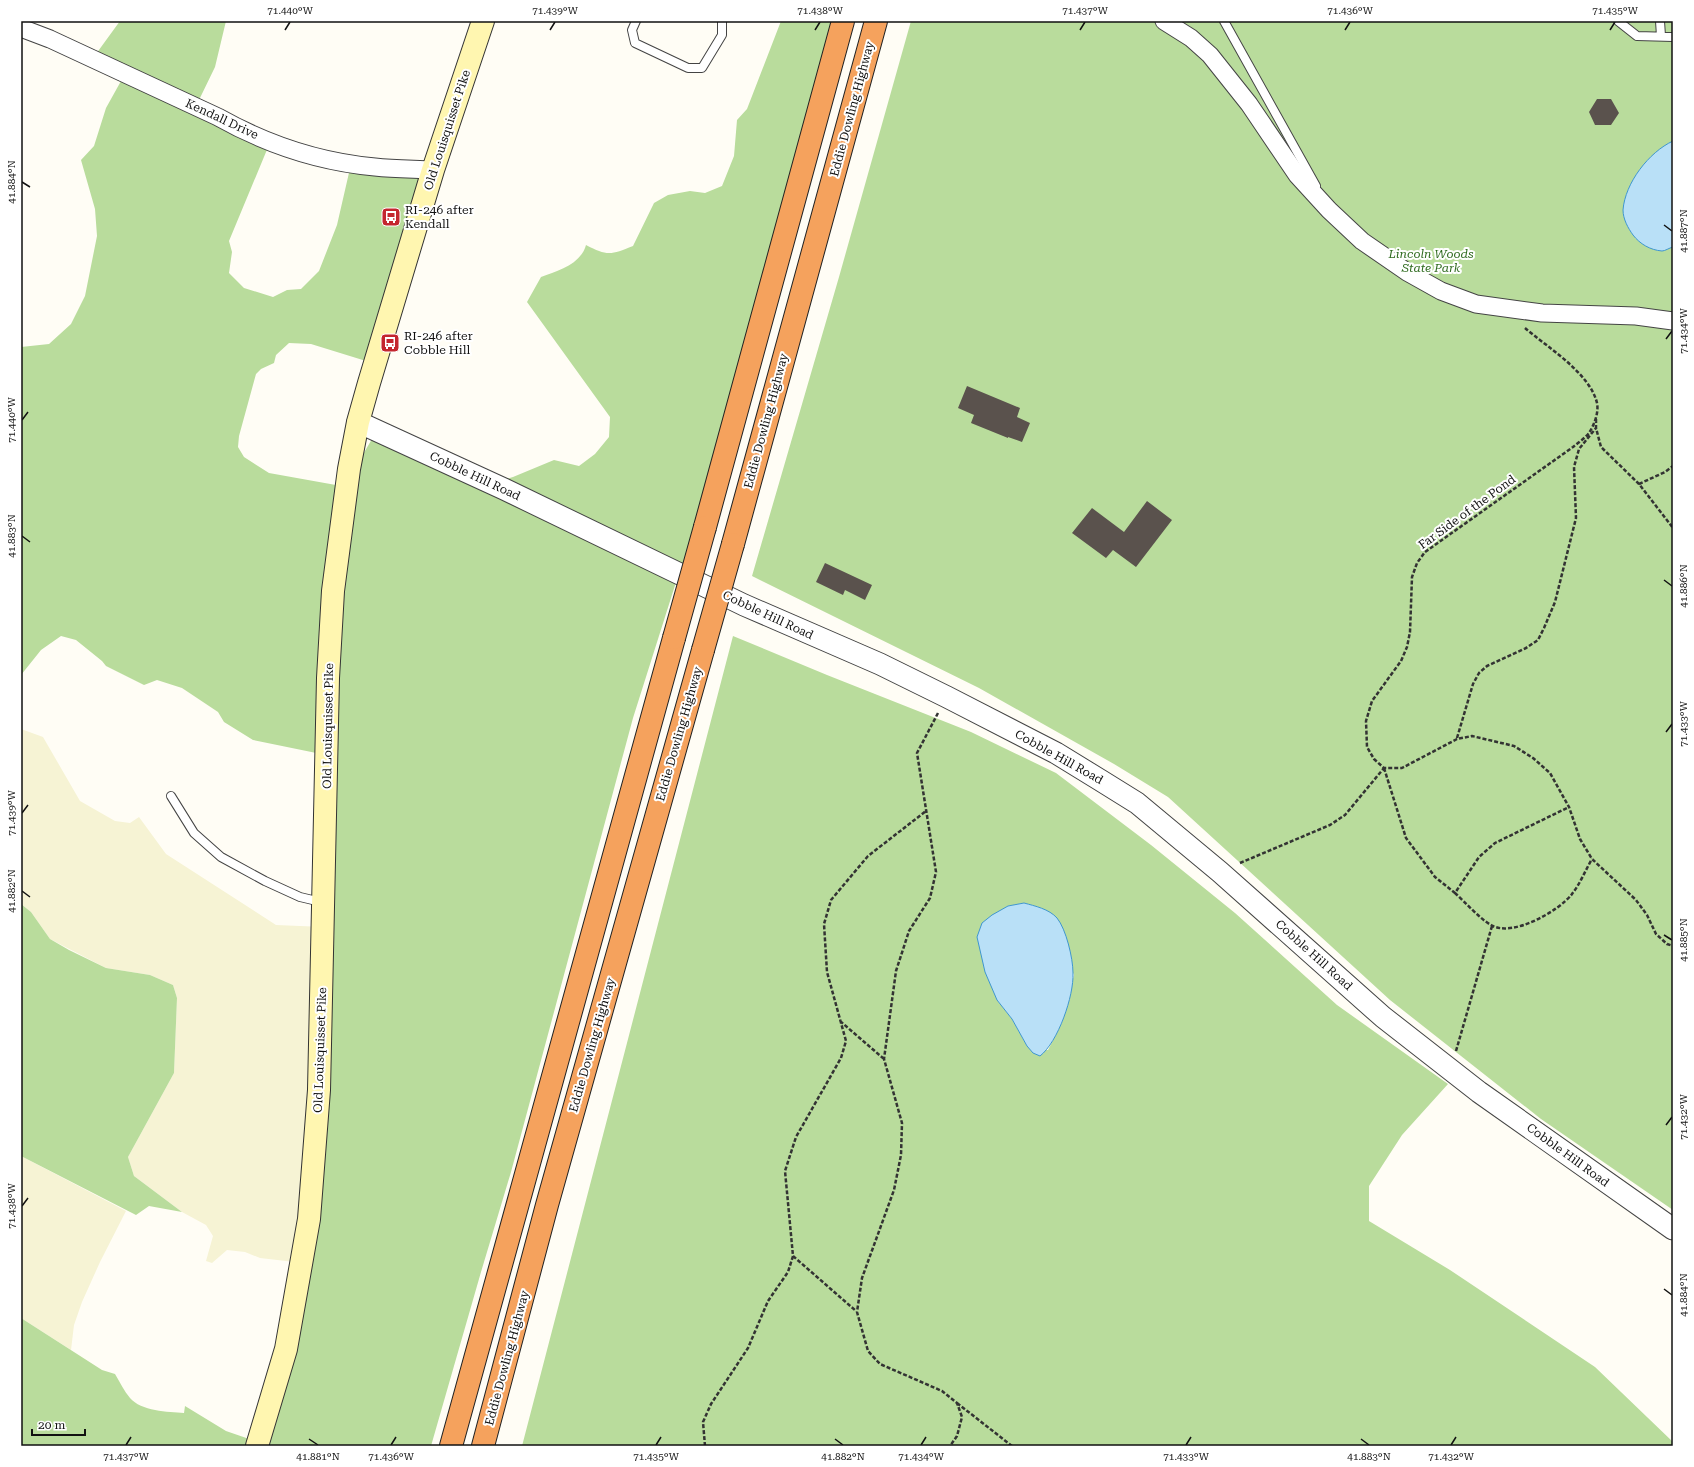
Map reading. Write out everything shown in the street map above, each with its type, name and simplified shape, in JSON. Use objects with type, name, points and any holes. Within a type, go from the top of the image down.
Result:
[{"type":"highway","points":[[451,1446],[843,21]]},
{"type":"highway","name":"Eddie Dowling Highway","points":[[483,1446],[547,1205],[733,544],[876,21]]},
{"type":"main road","name":"Old Louisquisset Pike","points":[[257,1446],[286,1349],[309,1219],[319,1090],[328,678],[333,591],[349,469],[358,422],[434,170],[483,21]]},
{"type":"street","points":[[1164,21],[1191,38],[1210,55],[1249,104],[1297,175],[1329,210],[1362,241],[1407,272],[1441,290],[1476,304],[1542,313],[1636,316],[1673,321]]},
{"type":"street","name":"Kendall Drive","points":[[22,29],[57,42],[218,117],[238,128],[294,151],[374,167],[434,170]]},
{"type":"street","name":"Cobble Hill Road","points":[[358,422],[504,489],[744,605],[880,664],[1056,754],[1100,780],[1137,804],[1220,872],[1383,1017],[1451,1070],[1611,1187],[1673,1229]]},
{"type":"lane","points":[[636,21],[632,30],[635,43],[688,68],[702,68],[722,35],[722,21]]},
{"type":"lane","points":[[1224,21],[1329,210]]},
{"type":"lane","points":[[1618,21],[1637,36],[1673,37]]},
{"type":"lane","points":[[1660,21],[1661,36]]},
{"type":"lane","points":[[171,796],[194,833],[221,857],[300,898],[324,903]]},
{"type":"path","points":[[1519,324],[1574,369],[1589,385],[1597,404],[1596,428],[1601,447],[1639,484],[1673,528]]},
{"type":"path","name":"Far Side of the Pond","points":[[1384,768],[1374,759],[1367,747],[1366,721],[1372,701],[1401,661],[1407,647],[1410,632],[1412,576],[1417,564],[1425,552],[1573,447],[1589,434],[1596,417]]},
{"type":"path","points":[[1457,739],[1473,684],[1479,673],[1487,666],[1526,648],[1538,640],[1544,628],[1555,602],[1576,518],[1574,467],[1579,450],[1596,428]]},
{"type":"path","points":[[1639,484],[1665,472],[1673,466]]},
{"type":"path","points":[[947,697],[917,753],[936,872],[930,898],[909,931],[896,971],[884,1059],[902,1123],[901,1155],[894,1190],[862,1278],[857,1312],[868,1351],[880,1364],[942,1391],[1012,1446]]},
{"type":"path","points":[[1384,768],[1402,768],[1457,739],[1472,736],[1514,746],[1534,758],[1550,773],[1569,807],[1580,840],[1592,859],[1636,900],[1647,915],[1656,934],[1667,944],[1673,946]]},
{"type":"path","points":[[1220,872],[1330,825],[1345,815],[1384,768]]},
{"type":"path","points":[[1384,768],[1406,838],[1435,877],[1455,892],[1492,926],[1510,930],[1552,912],[1572,894],[1592,859]]},
{"type":"path","points":[[1455,892],[1479,857],[1495,843],[1569,807]]},
{"type":"path","points":[[705,1446],[703,1422],[710,1404],[748,1348],[768,1301],[788,1272],[793,1256],[785,1170],[796,1137],[841,1058],[846,1040],[827,972],[824,924],[831,900],[868,856],[926,811]]},
{"type":"path","points":[[1451,1070],[1492,926]]},
{"type":"path","points":[[840,1021],[884,1059]]},
{"type":"path","points":[[793,1256],[857,1312]]},
{"type":"path","points":[[950,1446],[957,1436],[962,1417],[957,1403]]},
{"type":"shaded area","points":[[21,729],[43,737],[80,801],[115,821],[130,823],[139,817],[166,854],[276,925],[324,927],[303,1263],[260,1258],[245,1252],[227,1250],[212,1263],[206,1261],[213,1236],[206,1225],[182,1212],[134,1176],[128,1157],[174,1073],[177,998],[173,985],[150,975],[106,968],[50,939],[31,912],[21,904]]},
{"type":"shaded area","points":[[21,1156],[126,1211],[100,1262],[82,1302],[74,1325],[71,1350],[21,1318]]},
{"type":"green space","points":[[120,21],[226,21],[215,67],[199,100],[271,140],[229,241],[232,252],[229,273],[244,288],[273,297],[287,290],[301,289],[319,271],[337,225],[351,164],[385,168],[425,180],[366,361],[311,344],[289,343],[276,355],[274,363],[261,369],[256,374],[239,436],[238,447],[244,457],[269,473],[347,487],[359,461],[375,434],[495,482],[513,477],[554,460],[579,466],[595,454],[609,437],[610,417],[527,302],[541,277],[574,262],[583,252],[586,245],[604,253],[614,253],[633,246],[654,203],[668,195],[690,191],[705,193],[722,186],[734,156],[737,120],[747,109],[781,21],[842,21],[692,571],[677,579],[633,718],[511,1172],[431,1446],[21,1446],[21,1318],[102,1370],[115,1374],[130,1398],[141,1406],[155,1410],[184,1413],[185,1406],[226,1431],[255,1441],[305,1253],[326,755],[253,740],[224,722],[218,712],[182,688],[157,680],[144,685],[106,666],[76,640],[61,636],[41,650],[21,675],[21,347],[49,344],[71,324],[85,296],[97,236],[95,209],[81,160],[94,146],[106,108],[126,72],[96,54]]},
{"type":"green space","name":"Lincoln Woods State Park","points":[[911,21],[1673,21],[1673,1210],[1541,1119],[1390,1000],[1168,797],[1114,764],[979,688],[752,576],[839,277]]},
{"type":"green space","points":[[733,636],[971,732],[1056,773],[1151,845],[1235,913],[1337,1005],[1448,1084],[1402,1135],[1369,1186],[1369,1221],[1450,1270],[1595,1367],[1673,1442],[1673,1446],[522,1446]],"holes":[[[1024,903],[1048,912],[1074,975],[1062,1022],[1048,1050],[1027,1046],[1012,1019],[997,1000],[982,923],[1008,906]]]},
{"type":"green space","points":[[21,904],[31,912],[50,939],[69,950],[106,968],[150,975],[173,985],[177,998],[174,1073],[128,1157],[134,1176],[182,1212],[149,1206],[136,1215],[21,1156]]},
{"type":"water","points":[[1673,141],[1673,247],[1662,251],[1649,248],[1636,238],[1626,223],[1623,210],[1628,189],[1633,179],[1655,153]]},
{"type":"water","points":[[1024,903],[1046,910],[1057,918],[1066,936],[1073,967],[1073,983],[1064,1018],[1053,1040],[1040,1056],[1033,1053],[1027,1046],[1012,1019],[997,1000],[985,972],[977,937],[982,923],[992,915],[1008,906]]},
{"type":"building","points":[[1597,99],[1611,99],[1619,113],[1611,125],[1595,125],[1589,112]]},
{"type":"building","points":[[967,386],[1020,408],[1017,417],[1030,423],[1022,442],[971,423],[974,415],[958,408]]},
{"type":"building","points":[[1147,501],[1172,520],[1136,567],[1113,550],[1106,558],[1072,533],[1092,508],[1124,532]]},
{"type":"building","points":[[825,563],[872,585],[865,600],[845,590],[843,595],[816,582]]},
{"type":"place","name":"RI-246 after Kendall","points":[[391,217]]},
{"type":"place","name":"RI-246 after Cobble Hill","points":[[390,343]]}]
